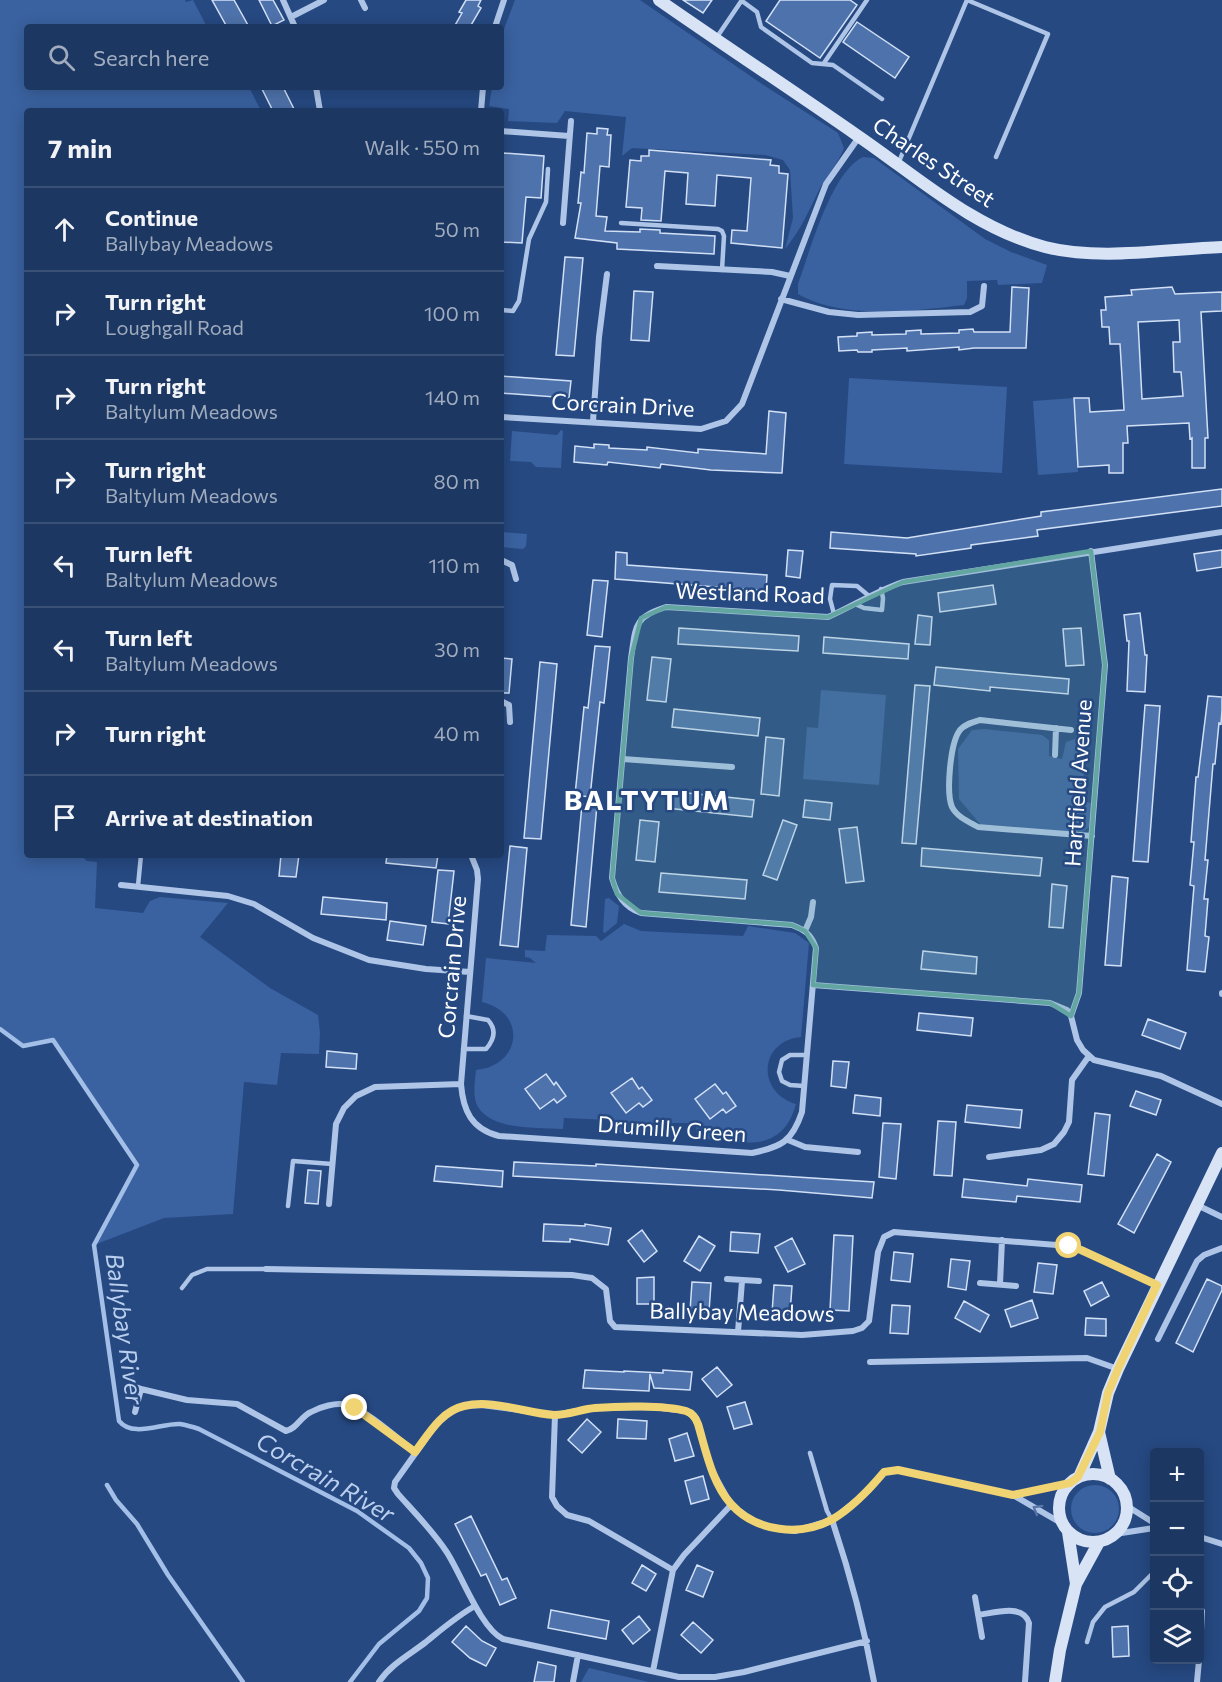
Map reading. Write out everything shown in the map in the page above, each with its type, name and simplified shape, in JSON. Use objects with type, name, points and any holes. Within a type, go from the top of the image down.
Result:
[{"type":"main road","name":"Charles Street","points":[[659,0],[860,136],[969,214],[1018,238],[1046,247],[1113,253],[1222,247]]},
{"type":"main road","points":[[1076,1584],[1064,1528],[1058,1512],[1059,1501],[1063,1491],[1074,1480],[1100,1432],[1108,1393],[1118,1369],[1222,1153]]},
{"type":"main road","points":[[1100,1432],[1110,1479]]},
{"type":"main road","points":[[1064,1528],[1077,1539],[1088,1543],[1100,1542],[1115,1534],[1122,1526],[1126,1516],[1127,1506],[1124,1495],[1119,1486],[1110,1479],[1089,1474],[1074,1480]]},
{"type":"main road","points":[[1056,1682],[1060,1650],[1076,1584],[1100,1542]]},
{"type":"street","points":[[283,0],[294,24]]},
{"type":"street","points":[[291,17],[324,0]]},
{"type":"street","points":[[361,0],[365,8]]},
{"type":"street","points":[[496,24],[504,0]]},
{"type":"street","points":[[316,90],[320,108]]},
{"type":"street","points":[[481,108],[483,90]]},
{"type":"street","points":[[563,224],[571,121]]},
{"type":"street","points":[[504,131],[569,136]]},
{"type":"street","name":"Corcrain Drive","points":[[504,417],[701,429],[726,422],[742,404],[826,184],[860,136]]},
{"type":"street","points":[[657,266],[772,272],[790,276]]},
{"type":"street","points":[[592,421],[607,274]]},
{"type":"street","points":[[781,299],[829,312],[858,315],[970,312],[982,306],[984,286]]},
{"type":"street","name":"Westland Road","points":[[805,931],[792,925],[641,913],[623,902],[617,894],[612,878],[631,658],[636,628],[641,618],[666,607],[828,617],[881,589],[903,582],[1222,532]]},
{"type":"street","name":"Hartfield Avenue","points":[[1071,1016],[1079,993],[1105,665],[1091,551]]},
{"type":"street","points":[[504,561],[512,565],[516,579]]},
{"type":"street","points":[[504,702],[509,705],[510,722]]},
{"type":"street","points":[[1071,730],[980,720],[967,724],[960,729],[953,742],[949,789],[952,808],[962,819],[978,826],[1092,836]]},
{"type":"street","points":[[1054,755],[1056,728]]},
{"type":"street","points":[[623,759],[732,767]]},
{"type":"street","name":"Corcrain Drive","points":[[461,1084],[478,879],[472,858]]},
{"type":"street","points":[[121,885],[228,896],[254,904],[313,938],[369,960],[426,969],[470,972]]},
{"type":"street","points":[[813,902],[811,917],[805,931],[812,938],[816,948],[802,1112],[797,1128],[788,1140],[805,1147],[858,1152]]},
{"type":"street","points":[[813,985],[1050,1004],[1067,1010],[1071,1016],[1077,1040],[1083,1050],[1094,1060],[1161,1076],[1222,1104]]},
{"type":"street","points":[[989,1157],[1041,1150],[1054,1144],[1069,1122],[1072,1080],[1089,1056]]},
{"type":"street","points":[[329,1204],[336,1124],[344,1108],[356,1096],[375,1087],[461,1084]]},
{"type":"street","name":"Drumilly Green","points":[[461,1084],[463,1102],[475,1125],[488,1133],[499,1136],[752,1153],[774,1149],[788,1140]]},
{"type":"street","points":[[1197,1204],[1222,1217]]},
{"type":"street","name":"Ballybay Meadows","points":[[266,1269],[572,1275],[592,1278],[606,1289],[610,1321],[615,1327],[802,1335],[838,1334],[862,1328],[868,1321],[872,1306],[878,1252],[884,1237],[894,1232],[1069,1246],[1157,1285]]},
{"type":"street","points":[[1000,1284],[1002,1240]]},
{"type":"street","points":[[1158,1339],[1197,1261],[1204,1255],[1222,1248]]},
{"type":"street","points":[[727,1280],[759,1281]]},
{"type":"street","points":[[738,1332],[742,1281]]},
{"type":"street","points":[[980,1283],[1016,1286]]},
{"type":"street","points":[[870,1362],[1087,1358],[1118,1369]]},
{"type":"street","points":[[130,1378],[141,1389],[187,1400],[237,1404],[286,1431],[291,1430],[311,1412],[328,1406],[346,1405],[368,1417],[415,1452]]},
{"type":"street","points":[[135,1412],[141,1389]]},
{"type":"street","points":[[867,1641],[744,1672],[715,1677],[679,1677],[497,1636],[476,1606],[445,1549],[394,1488],[395,1482],[437,1423],[450,1412],[464,1406],[482,1405],[555,1415],[595,1408],[652,1407],[691,1413],[698,1424],[711,1469],[731,1505],[751,1520],[772,1528],[795,1531],[832,1520],[868,1491],[884,1472],[898,1470],[1013,1495],[1064,1528]]},
{"type":"street","points":[[555,1415],[552,1497],[557,1506],[567,1515],[589,1521],[673,1570]]},
{"type":"street","points":[[1013,1495],[1074,1480]]},
{"type":"street","points":[[653,1671],[673,1570],[731,1505]]},
{"type":"street","points":[[1127,1506],[1150,1520]]},
{"type":"street","points":[[832,1520],[846,1558],[867,1641],[874,1682]]},
{"type":"street","points":[[1115,1534],[1150,1529]]},
{"type":"street","points":[[1204,1538],[1222,1544]]},
{"type":"street","points":[[975,1597],[982,1637]]},
{"type":"street","points":[[379,1682],[399,1660],[448,1623],[476,1606]]},
{"type":"street","points":[[978,1615],[1014,1611],[1021,1612],[1027,1617],[1029,1623],[1025,1682]]},
{"type":"street","points":[[573,1682],[578,1655]]},
{"type":"street","points":[[1197,1682],[1199,1664]]},
{"type":"street","points":[[744,1672],[745,1682]]},
{"type":"lane","points":[[824,63],[867,0]]},
{"type":"lane","points":[[898,164],[967,0],[1048,34],[996,157]]},
{"type":"lane","points":[[715,39],[742,1],[757,12],[761,27],[812,63],[833,65],[882,99]]},
{"type":"lane","points":[[504,310],[513,311],[519,301],[529,238],[546,202],[548,169]]},
{"type":"lane","points":[[621,223],[718,229],[724,236],[723,270]]},
{"type":"lane","points":[[834,614],[830,599],[832,585],[857,586],[869,596]]},
{"type":"lane","points":[[855,604],[864,608],[882,610],[881,589]]},
{"type":"lane","points":[[138,886],[141,858]]},
{"type":"lane","points":[[463,1049],[486,1049],[492,1042],[494,1034],[493,1025],[489,1020],[466,1016]]},
{"type":"lane","points":[[804,1086],[790,1085],[782,1080],[779,1072],[782,1060],[790,1055],[806,1055]]},
{"type":"lane","points":[[288,1206],[293,1161],[332,1164]]},
{"type":"lane","points":[[182,1288],[192,1275],[207,1269],[266,1269]]},
{"type":"lane","points":[[810,1453],[827,1511],[832,1520]]},
{"type":"lane","points":[[1087,1642],[1093,1622],[1105,1607],[1134,1592],[1150,1577]]},
{"type":"highlighted area","points":[[1091,551],[1105,665],[1079,993],[1071,1016],[1050,1003],[813,985],[816,948],[805,931],[792,925],[641,913],[617,894],[612,878],[631,658],[641,618],[666,607],[828,617],[903,582]]},
{"type":"shaded area","points":[[0,0],[185,0],[186,2],[193,0],[205,24],[24,24],[24,90],[250,90],[260,108],[24,108],[24,858],[84,858],[87,861],[97,862],[95,908],[143,913],[150,901],[160,897],[228,903],[200,937],[270,988],[318,1015],[319,1054],[281,1053],[277,1085],[244,1082],[233,1214],[164,1218],[94,1245],[137,1165],[54,1040],[23,1046],[0,1029]]},
{"type":"shaded area","points":[[515,0],[640,0],[838,133],[844,148],[800,227],[785,249],[793,218],[790,170],[783,160],[765,155],[632,148],[622,156],[626,117],[565,111],[557,123],[508,121],[509,109],[489,106],[492,90],[504,90],[504,29]]},
{"type":"shaded area","points":[[863,157],[874,158],[985,239],[1011,252],[1047,265],[1042,283],[998,285],[997,280],[967,281],[967,298],[964,305],[902,311],[879,312],[836,308],[798,294],[798,284],[832,195],[852,165]]},
{"type":"shaded area","points":[[849,378],[1007,387],[1002,473],[844,464]]},
{"type":"shaded area","points":[[1074,398],[1078,472],[1038,475],[1033,401]]},
{"type":"shaded area","points":[[561,430],[563,431],[561,468],[536,467],[531,462],[510,461],[512,431],[557,435]]},
{"type":"shaded area","points":[[504,532],[527,534],[526,546],[523,549],[504,547]]},
{"type":"shaded area","points":[[821,690],[886,695],[879,785],[803,779],[807,727],[818,728]]},
{"type":"shaded area","points":[[984,729],[1042,735],[1049,740],[1049,756],[1062,759],[1066,742],[1077,738],[1084,741],[1082,800],[1093,804],[1089,827],[1081,833],[980,824],[959,799],[958,749],[972,730]]},
{"type":"shaded area","points":[[609,898],[619,906],[617,923],[605,933],[603,932],[605,899]]},
{"type":"shaded area","points":[[624,924],[641,931],[743,936],[748,926],[795,933],[809,943],[801,1037],[777,1047],[770,1057],[768,1068],[769,1079],[774,1089],[783,1098],[796,1104],[789,1121],[780,1132],[769,1139],[743,1143],[697,1138],[696,1123],[652,1123],[651,1136],[611,1132],[609,1120],[564,1118],[563,1129],[529,1127],[494,1120],[478,1107],[474,1094],[476,1070],[491,1066],[502,1059],[510,1050],[513,1039],[512,1027],[507,1017],[497,1008],[482,1002],[486,958],[536,963],[525,957],[525,950],[545,951],[547,935],[596,936],[601,941]]},
{"type":"shaded area","points":[[1090,1485],[1100,1485],[1112,1492],[1119,1504],[1119,1514],[1112,1526],[1100,1533],[1090,1533],[1075,1522],[1071,1514],[1071,1504],[1082,1489]]},
{"type":"shaded area","points":[[589,1668],[649,1682],[581,1682]]},
{"type":"building","points":[[212,0],[234,0],[247,24],[225,24]]},
{"type":"building","points":[[259,0],[273,0],[284,20],[271,24]]},
{"type":"building","points":[[466,0],[481,0],[478,6],[481,8],[472,24],[456,24],[462,13],[459,12]]},
{"type":"building","points":[[683,0],[712,0],[703,13]]},
{"type":"building","points":[[780,0],[850,0],[857,5],[820,58],[766,21]]},
{"type":"building","points":[[857,22],[909,57],[895,78],[843,42]]},
{"type":"building","points":[[262,90],[284,90],[294,108],[272,108]]},
{"type":"building","points":[[597,128],[608,129],[607,135],[611,135],[609,167],[600,166],[596,216],[607,217],[605,231],[640,232],[640,229],[660,230],[660,233],[715,236],[714,254],[617,249],[617,243],[575,238],[581,203],[578,203],[581,172],[584,173],[587,133],[597,134]]},
{"type":"building","points":[[649,150],[771,160],[770,165],[779,166],[779,173],[788,174],[782,248],[731,243],[732,230],[747,231],[751,178],[717,175],[715,206],[686,204],[688,173],[665,171],[661,221],[641,220],[642,208],[626,207],[630,160],[641,161],[641,156],[649,156]]},
{"type":"building","points":[[504,153],[544,156],[541,198],[526,197],[522,243],[504,242]]},
{"type":"building","points":[[565,257],[583,258],[574,356],[556,355]]},
{"type":"building","points":[[1012,287],[1029,288],[1026,348],[959,350],[959,347],[907,351],[907,348],[872,350],[872,352],[839,351],[838,337],[857,336],[857,333],[906,334],[906,331],[921,330],[921,334],[959,333],[959,330],[973,329],[974,332],[1010,332]]},
{"type":"building","points":[[1172,287],[1175,294],[1222,292],[1222,311],[1201,312],[1208,438],[1205,438],[1205,468],[1192,468],[1192,438],[1190,439],[1189,423],[1127,426],[1128,443],[1123,443],[1123,473],[1109,473],[1109,465],[1078,467],[1074,398],[1089,398],[1090,412],[1124,410],[1120,344],[1110,344],[1109,327],[1102,327],[1101,310],[1106,310],[1105,297],[1132,295],[1131,290]],"holes":[[[1179,320],[1180,342],[1173,342],[1174,372],[1181,372],[1183,396],[1142,399],[1138,322]]]},
{"type":"building","points":[[634,291],[653,292],[649,341],[631,340]]},
{"type":"building","points":[[504,376],[571,381],[569,398],[504,393]]},
{"type":"building","points":[[769,411],[786,413],[782,473],[711,470],[661,464],[660,468],[608,462],[607,465],[574,462],[575,446],[594,448],[594,444],[609,445],[609,448],[647,450],[647,447],[698,453],[698,449],[766,454]]},
{"type":"building","points":[[1222,489],[1222,506],[1037,530],[1038,536],[971,545],[971,548],[916,556],[916,554],[830,548],[831,532],[907,538],[1041,516],[1041,512]]},
{"type":"building","points":[[788,550],[803,551],[800,578],[786,576]]},
{"type":"building","points":[[1222,550],[1222,567],[1197,571],[1194,554]]},
{"type":"building","points":[[616,552],[627,553],[627,565],[767,575],[766,591],[615,579]]},
{"type":"building","points":[[593,580],[608,581],[602,637],[587,635]]},
{"type":"building","points":[[993,585],[996,604],[940,612],[938,593]]},
{"type":"building","points":[[1140,613],[1145,655],[1147,655],[1145,692],[1127,691],[1129,641],[1127,641],[1124,615]]},
{"type":"building","points":[[918,615],[932,617],[930,645],[915,644]]},
{"type":"building","points":[[679,628],[799,636],[798,651],[678,644]]},
{"type":"building","points":[[1081,628],[1084,665],[1066,666],[1063,629]]},
{"type":"building","points":[[824,637],[909,644],[908,659],[823,653]]},
{"type":"building","points":[[595,646],[610,647],[604,703],[600,702],[590,797],[575,795],[584,707],[588,708]]},
{"type":"building","points":[[652,657],[671,659],[666,702],[647,700]]},
{"type":"building","points":[[504,658],[512,659],[509,693],[504,693]]},
{"type":"building","points":[[540,662],[557,664],[541,839],[524,838]]},
{"type":"building","points":[[936,667],[1069,679],[1068,694],[990,687],[990,691],[934,685]]},
{"type":"building","points":[[915,685],[930,686],[916,844],[902,843]]},
{"type":"building","points":[[1208,696],[1222,697],[1222,710],[1215,764],[1213,764],[1205,860],[1208,860],[1204,899],[1208,899],[1205,936],[1209,937],[1205,972],[1187,970],[1194,886],[1190,885],[1194,842],[1191,842],[1196,777],[1198,777]]},
{"type":"building","points":[[1145,705],[1160,706],[1148,862],[1133,861]]},
{"type":"building","points":[[674,709],[760,718],[758,736],[672,727]]},
{"type":"building","points":[[766,737],[784,739],[779,796],[761,794]]},
{"type":"building","points":[[668,791],[754,800],[752,817],[666,808]]},
{"type":"building","points":[[805,800],[832,803],[830,820],[803,817]]},
{"type":"building","points":[[582,804],[597,805],[586,927],[571,925]]},
{"type":"building","points":[[640,820],[659,822],[655,862],[636,860]]},
{"type":"building","points":[[783,820],[797,825],[777,880],[763,875]]},
{"type":"building","points":[[857,827],[864,881],[846,883],[839,829]]},
{"type":"building","points":[[510,846],[527,848],[518,947],[500,945]]},
{"type":"building","points":[[922,848],[1042,858],[1040,876],[921,866]]},
{"type":"building","points":[[281,858],[299,858],[296,877],[279,876]]},
{"type":"building","points":[[387,858],[438,858],[436,868],[386,863]]},
{"type":"building","points":[[438,870],[454,871],[448,924],[432,922]]},
{"type":"building","points":[[661,873],[747,880],[745,899],[659,892]]},
{"type":"building","points":[[1112,876],[1128,878],[1121,966],[1105,965]]},
{"type":"building","points":[[1052,884],[1067,886],[1063,928],[1049,927]]},
{"type":"building","points":[[323,897],[387,903],[386,920],[321,914]]},
{"type":"building","points":[[390,921],[426,926],[423,945],[387,940]]},
{"type":"building","points":[[923,951],[977,957],[976,974],[921,969]]},
{"type":"building","points":[[919,1013],[973,1018],[971,1036],[917,1030]]},
{"type":"building","points":[[1148,1019],[1186,1033],[1180,1049],[1142,1035]]},
{"type":"building","points":[[327,1051],[357,1054],[356,1069],[326,1067]]},
{"type":"building","points":[[833,1061],[849,1062],[846,1088],[831,1086]]},
{"type":"building","points":[[546,1074],[554,1085],[556,1082],[566,1096],[557,1103],[554,1099],[540,1109],[525,1089]]},
{"type":"building","points":[[632,1078],[639,1089],[642,1087],[652,1100],[643,1107],[639,1103],[626,1113],[611,1093]]},
{"type":"building","points":[[715,1084],[723,1094],[726,1092],[736,1106],[726,1113],[723,1109],[710,1119],[695,1099]]},
{"type":"building","points":[[1136,1091],[1161,1100],[1156,1115],[1130,1106]]},
{"type":"building","points":[[855,1095],[881,1098],[880,1116],[853,1113]]},
{"type":"building","points":[[967,1105],[1022,1110],[1020,1128],[965,1122]]},
{"type":"building","points":[[1095,1113],[1110,1115],[1104,1176],[1088,1174]]},
{"type":"building","points":[[938,1121],[956,1122],[952,1176],[934,1175]]},
{"type":"building","points":[[883,1123],[901,1124],[896,1179],[879,1177]]},
{"type":"building","points":[[1157,1154],[1171,1162],[1134,1233],[1118,1224]]},
{"type":"building","points":[[514,1162],[596,1166],[596,1164],[874,1182],[872,1198],[779,1190],[513,1176]]},
{"type":"building","points":[[436,1166],[503,1171],[502,1187],[434,1181]]},
{"type":"building","points":[[308,1170],[321,1171],[318,1204],[305,1203]]},
{"type":"building","points":[[964,1179],[1027,1186],[1028,1179],[1082,1185],[1080,1202],[1017,1196],[1016,1202],[962,1197]]},
{"type":"building","points":[[544,1224],[585,1226],[585,1224],[611,1228],[608,1245],[570,1239],[570,1242],[543,1241]]},
{"type":"building","points":[[642,1230],[657,1251],[644,1262],[628,1241]]},
{"type":"building","points":[[731,1232],[760,1234],[758,1253],[730,1251]]},
{"type":"building","points":[[834,1235],[853,1236],[849,1311],[830,1310]]},
{"type":"building","points":[[699,1236],[715,1246],[700,1271],[684,1261]]},
{"type":"building","points":[[792,1238],[805,1264],[788,1272],[775,1247]]},
{"type":"building","points":[[894,1252],[913,1254],[910,1282],[891,1280]]},
{"type":"building","points":[[951,1259],[970,1261],[966,1290],[948,1287]]},
{"type":"building","points":[[1038,1263],[1057,1265],[1053,1294],[1034,1292]]},
{"type":"building","points":[[654,1277],[654,1304],[637,1304],[637,1278]]},
{"type":"building","points":[[1207,1279],[1222,1286],[1222,1290],[1193,1352],[1176,1343]]},
{"type":"building","points":[[692,1282],[711,1283],[709,1312],[690,1311]]},
{"type":"building","points":[[1102,1282],[1109,1296],[1091,1306],[1084,1291]]},
{"type":"building","points":[[774,1285],[792,1286],[790,1314],[772,1313]]},
{"type":"building","points":[[1032,1300],[1038,1318],[1011,1327],[1005,1310]]},
{"type":"building","points":[[964,1301],[989,1315],[980,1332],[955,1318]]},
{"type":"building","points":[[892,1305],[910,1306],[908,1334],[890,1333]]},
{"type":"building","points":[[1086,1318],[1106,1319],[1106,1336],[1085,1335]]},
{"type":"building","points":[[717,1367],[732,1385],[717,1397],[702,1379]]},
{"type":"building","points":[[585,1370],[692,1372],[690,1390],[654,1388],[650,1374],[649,1391],[583,1388]]},
{"type":"building","points":[[745,1402],[752,1424],[734,1429],[727,1407]]},
{"type":"building","points":[[587,1419],[601,1432],[582,1453],[568,1440]]},
{"type":"building","points":[[618,1419],[647,1421],[646,1439],[617,1438]]},
{"type":"building","points":[[687,1433],[694,1456],[675,1461],[669,1439]]},
{"type":"building","points":[[703,1476],[709,1499],[691,1504],[685,1481]]},
{"type":"building","points":[[471,1516],[502,1580],[507,1578],[516,1598],[500,1605],[486,1574],[481,1576],[455,1524]]},
{"type":"building","points":[[642,1565],[656,1574],[646,1591],[632,1583]]},
{"type":"building","points":[[697,1565],[713,1572],[703,1597],[686,1590]]},
{"type":"building","points":[[551,1610],[609,1621],[606,1639],[548,1628]]},
{"type":"building","points":[[639,1616],[650,1630],[633,1644],[622,1630]]},
{"type":"building","points":[[693,1622],[713,1640],[701,1653],[681,1635]]},
{"type":"building","points":[[466,1626],[482,1641],[496,1648],[486,1666],[470,1658],[452,1642]]},
{"type":"building","points":[[1128,1626],[1129,1656],[1113,1657],[1112,1627]]},
{"type":"building","points":[[538,1662],[556,1666],[554,1682],[534,1682]]},
{"type":"waterway","name":"Ballybay River","points":[[0,1029],[23,1046],[53,1040],[137,1165],[94,1245],[119,1421],[125,1426],[139,1429],[172,1424],[199,1429],[357,1511],[409,1548],[421,1563],[428,1578],[427,1598],[419,1611],[379,1644],[350,1682]]},
{"type":"waterway","points":[[107,1485],[116,1500],[137,1524],[168,1575],[243,1682]]},
{"type":"district","name":"BALTYTUM","points":[[647,800]]},
{"type":"route","points":[[355,1408],[415,1452],[437,1423],[450,1412],[464,1406],[482,1405],[555,1415],[595,1408],[652,1407],[686,1411],[696,1418],[711,1469],[731,1505],[751,1520],[772,1528],[795,1531],[832,1520],[868,1491],[884,1472],[898,1470],[1013,1495],[1070,1483],[1078,1477],[1100,1432],[1108,1393],[1157,1285],[1069,1246]]},
{"type":"water label","name":"Corcrain River","points":[[325,1478]]}]
